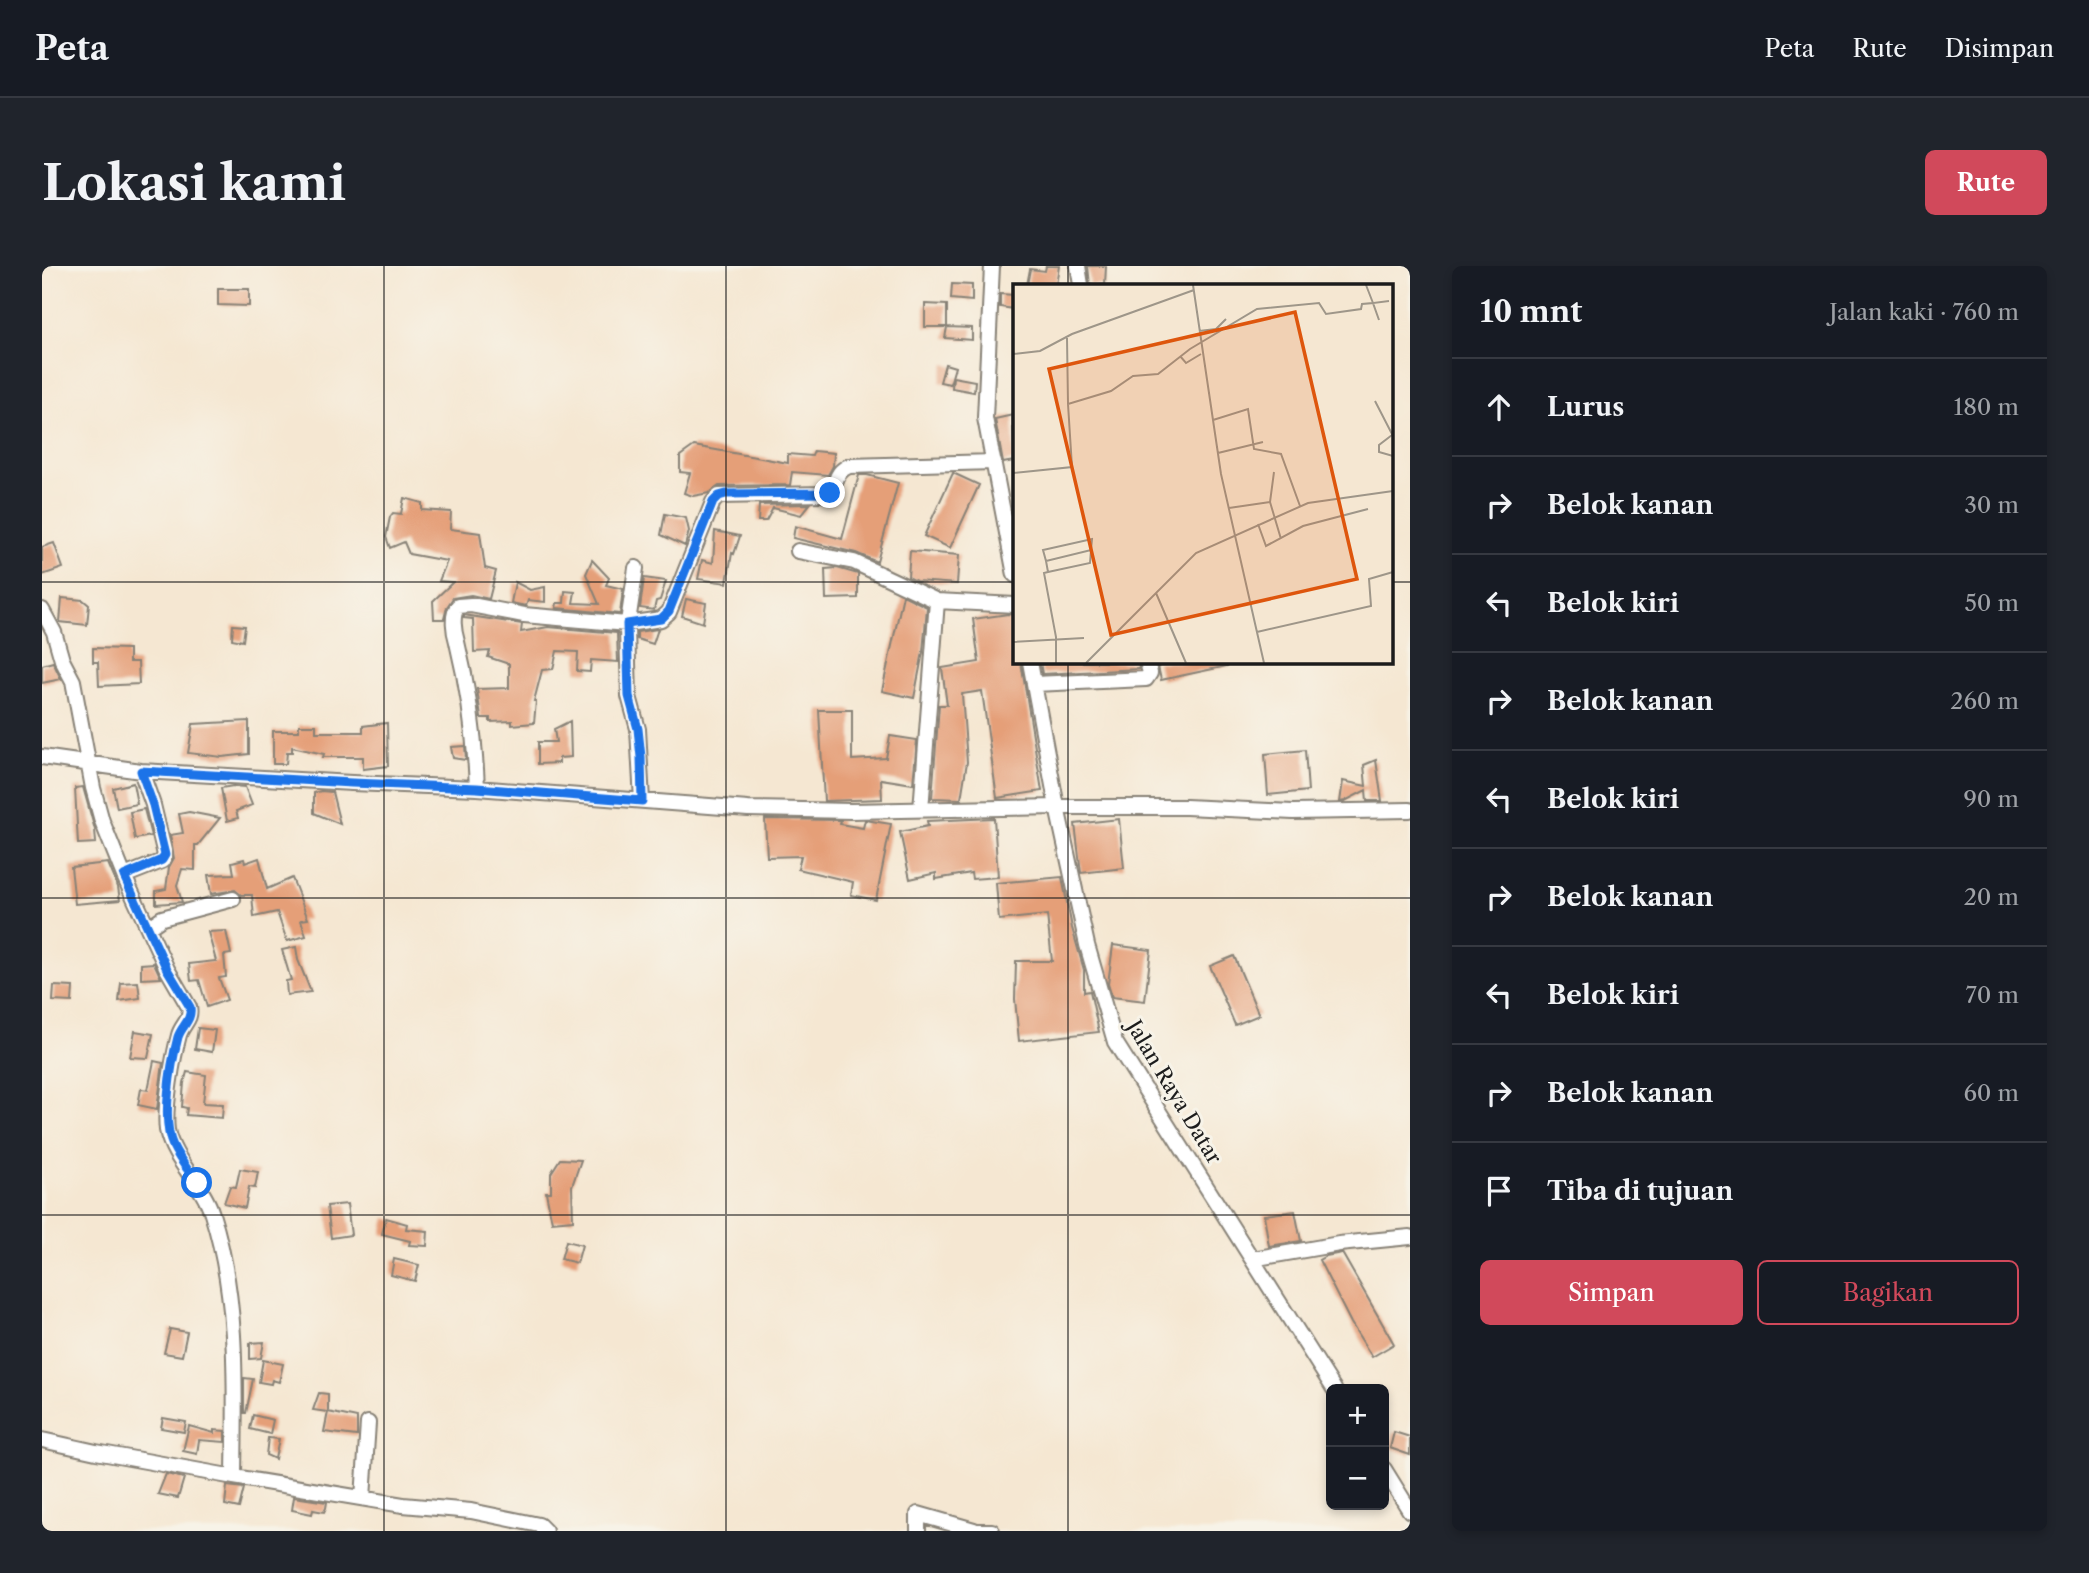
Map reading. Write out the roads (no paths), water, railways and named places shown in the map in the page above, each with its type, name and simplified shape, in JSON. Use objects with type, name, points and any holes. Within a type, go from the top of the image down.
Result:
[{"type":"street","points":[[992,266],[985,418],[1013,569]]},
{"type":"street","points":[[1078,266],[1080,284]]},
{"type":"street","points":[[477,788],[475,739],[468,688],[456,637],[455,608],[464,604],[524,615],[627,624],[661,619],[669,611],[713,502],[719,496],[826,494],[834,487],[838,472],[849,466],[994,463]]},
{"type":"street","points":[[798,551],[854,562],[937,601],[1013,605]]},
{"type":"street","points":[[636,568],[627,624],[629,696],[638,729],[642,801]]},
{"type":"street","points":[[921,810],[937,601]]},
{"type":"street","points":[[42,610],[54,632],[62,660],[73,681],[88,764],[102,821],[167,969],[190,1007],[191,1014],[178,1037],[167,1109],[167,1130],[173,1146],[212,1212],[221,1252],[232,1318],[234,1352],[233,1477]]},
{"type":"street","name":"Jalan Raya Datar","points":[[1030,663],[1087,945],[1115,1042],[1331,1384]]},
{"type":"street","points":[[1034,684],[1146,679],[1150,673],[1147,663]]},
{"type":"street","points":[[42,757],[141,771],[477,788],[785,810],[1058,807],[1186,807],[1293,812],[1410,810]]},
{"type":"street","points":[[124,876],[162,860],[165,855],[153,805],[141,771]]},
{"type":"street","points":[[149,927],[162,918],[233,899]]},
{"type":"street","points":[[1252,1259],[1339,1244],[1410,1237]]},
{"type":"street","points":[[363,1498],[368,1423]]},
{"type":"street","points":[[42,1440],[233,1477],[403,1505],[471,1511],[539,1525],[545,1531]]},
{"type":"street","points":[[1389,1477],[1410,1511]]},
{"type":"street","points":[[918,1531],[918,1514],[974,1530],[992,1531]]}]
